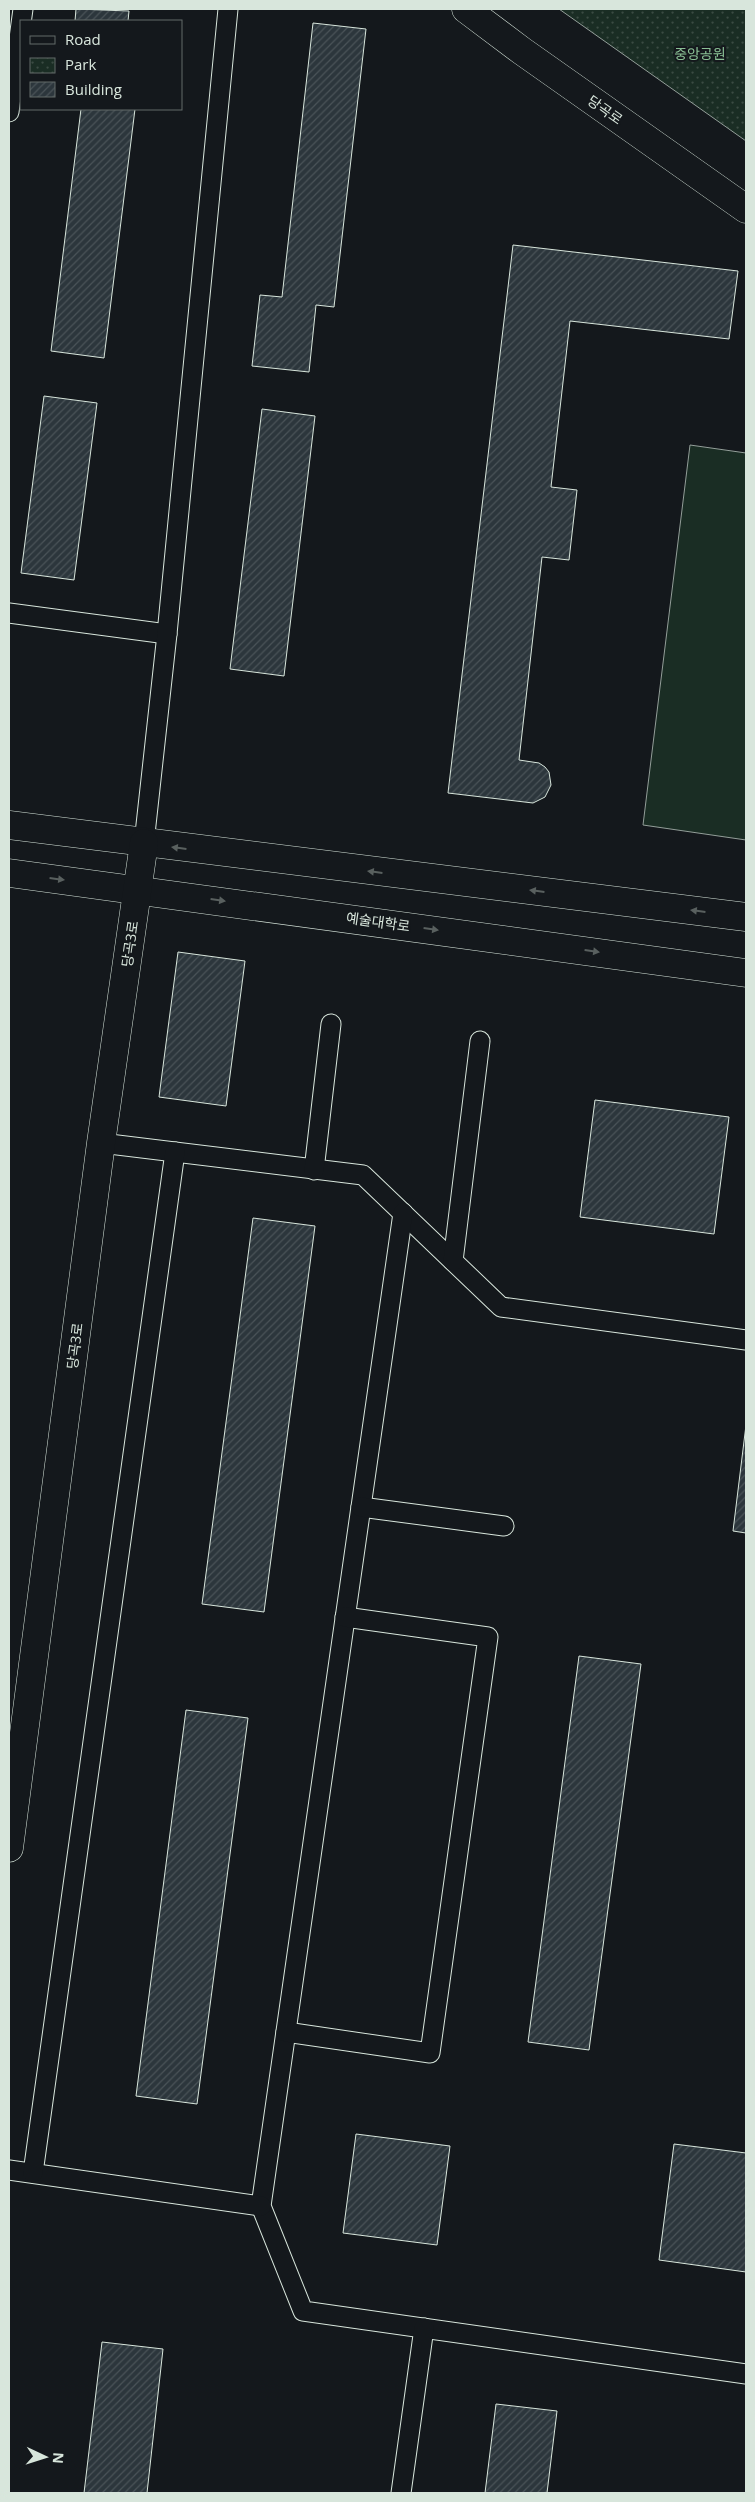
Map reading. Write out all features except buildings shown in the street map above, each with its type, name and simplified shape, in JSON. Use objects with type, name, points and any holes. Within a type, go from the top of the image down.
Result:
[{"type":"street","name":"당곡로","points":[[466,9],[522,51],[746,209]]},
{"type":"street","points":[[9,825],[746,917]]},
{"type":"street","name":"당곡3로","points":[[9,1848],[101,1143],[144,843]]},
{"type":"street","name":"예술대학로","points":[[9,873],[746,973]]},
{"type":"lane","points":[[144,843],[168,634],[228,9]]},
{"type":"lane","points":[[9,112],[20,31]]},
{"type":"lane","points":[[9,613],[168,634]]},
{"type":"lane","points":[[314,1170],[331,1024]]},
{"type":"lane","points":[[453,1262],[480,1041]]},
{"type":"lane","points":[[101,1143],[363,1175],[501,1307],[746,1340]]},
{"type":"lane","points":[[33,2174],[175,1152]]},
{"type":"lane","points":[[403,1213],[260,2206],[303,2311],[746,2374]]},
{"type":"lane","points":[[361,1507],[504,1526]]},
{"type":"lane","points":[[286,2032],[430,2053],[488,1637],[345,1616]]},
{"type":"lane","points":[[9,2170],[260,2206]]},
{"type":"lane","points":[[401,2493],[424,2328]]},
{"type":"green space","name":"중앙공원","points":[[559,9],[746,9],[746,141]]},
{"type":"green space","points":[[690,445],[746,453],[746,840],[643,825]]}]
